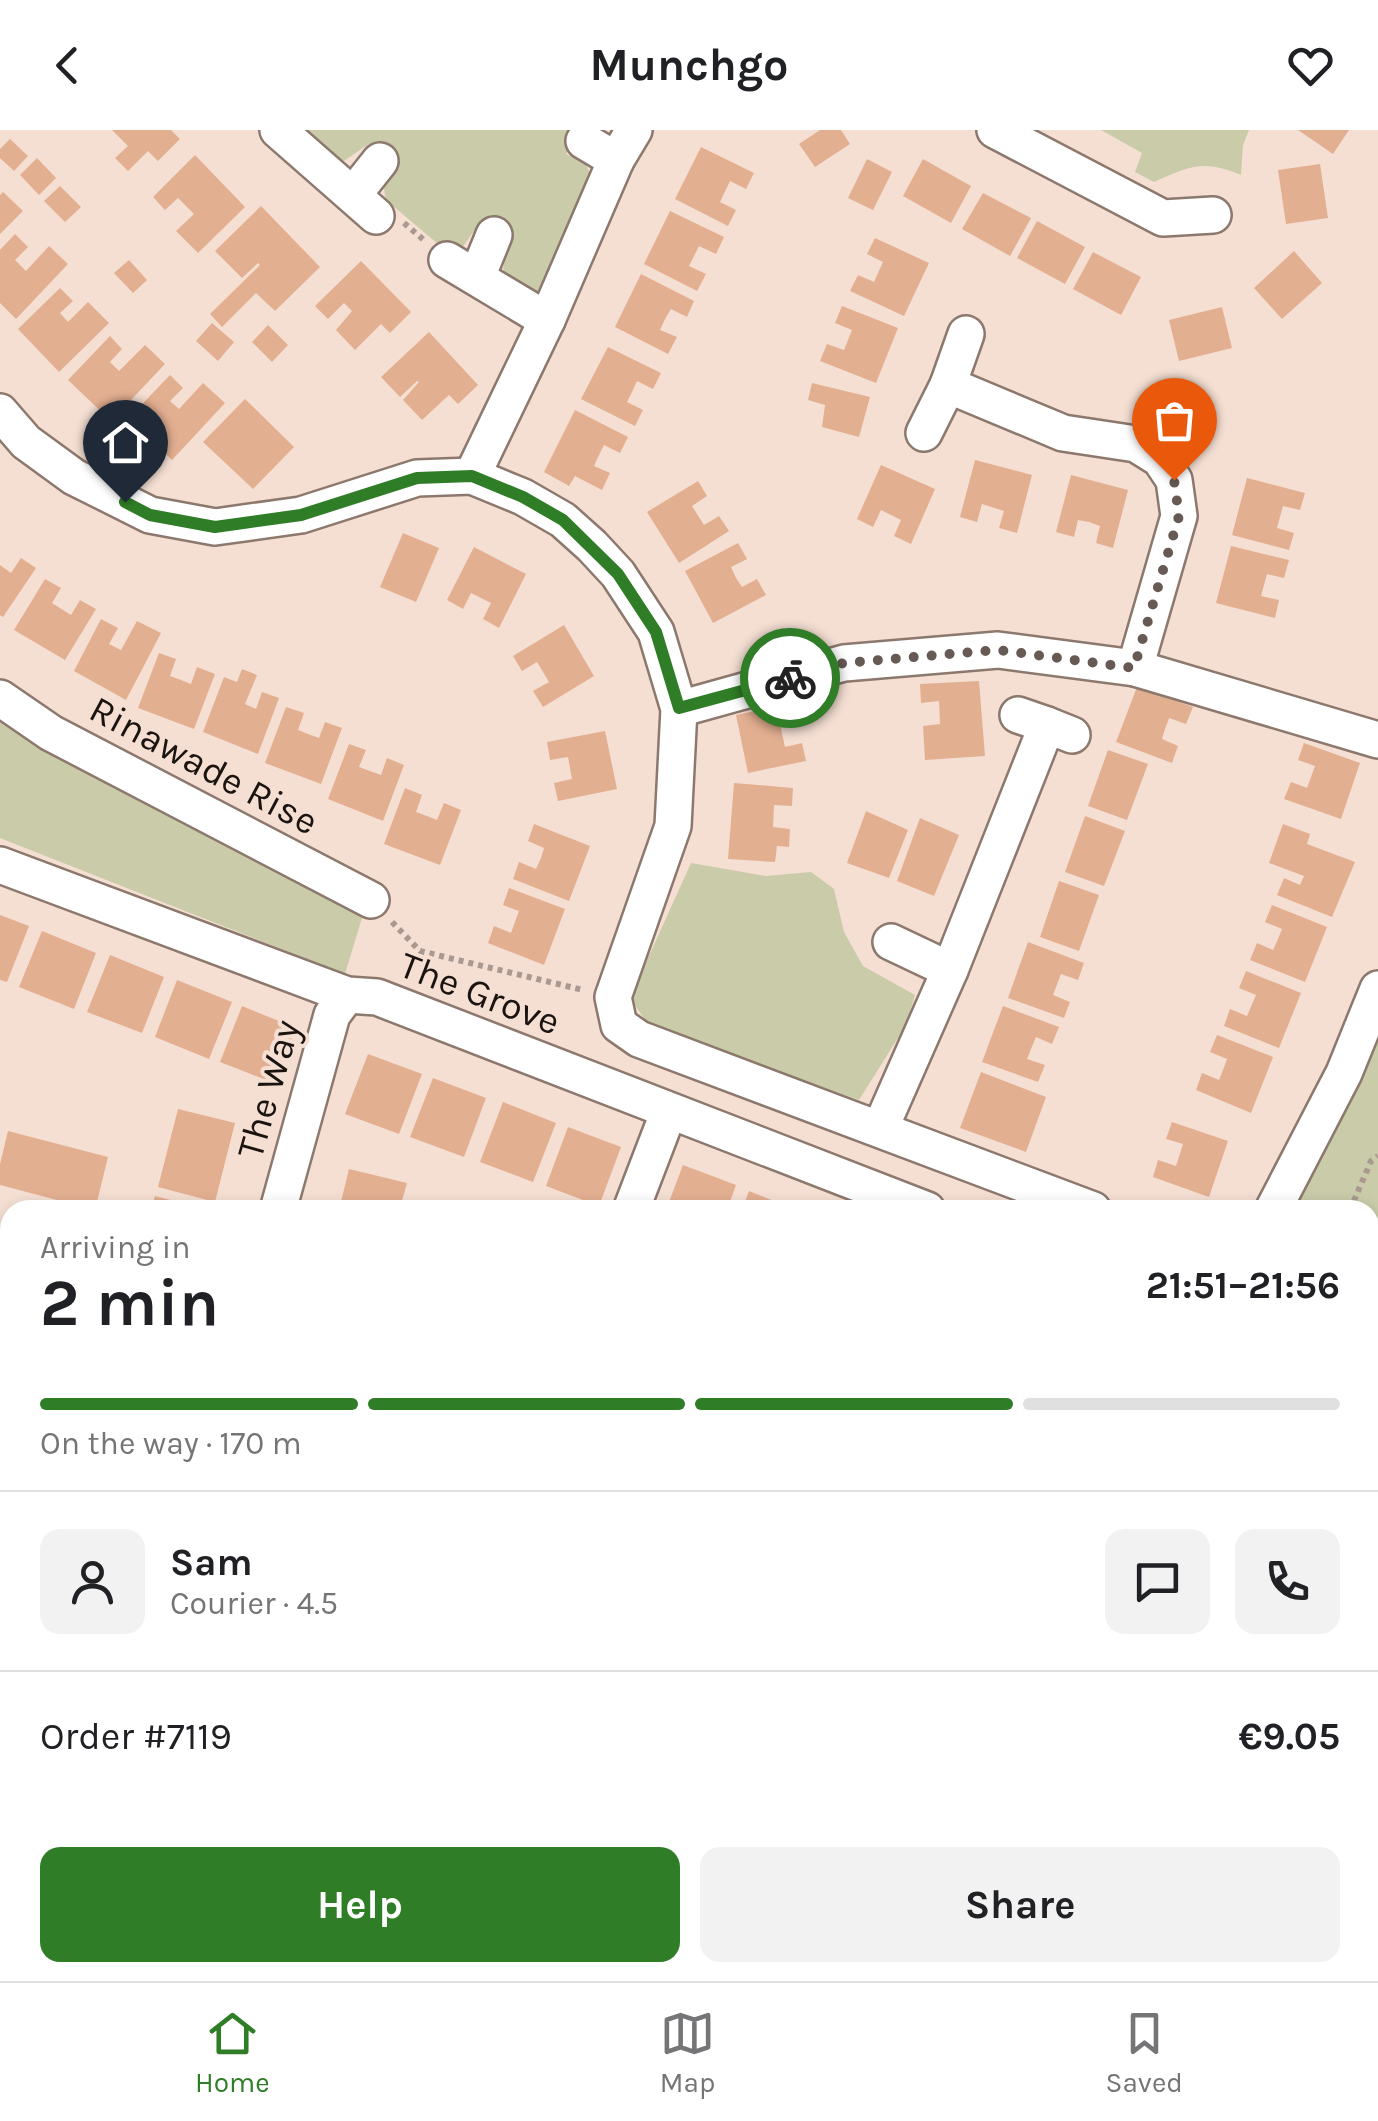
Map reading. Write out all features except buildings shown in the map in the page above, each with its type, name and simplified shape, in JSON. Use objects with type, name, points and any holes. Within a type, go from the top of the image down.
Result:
[{"type":"street","points":[[278,130],[364,206],[380,162]]},
{"type":"street","points":[[995,130],[1163,218],[1213,215]]},
{"type":"street","points":[[472,476],[625,145],[584,141]]},
{"type":"street","points":[[494,235],[462,269],[547,320]]},
{"type":"street","points":[[924,432],[948,385],[966,334]]},
{"type":"street","points":[[948,385],[1063,432],[1136,444],[1160,459],[1174,480],[1179,516],[1134,668]]},
{"type":"street","points":[[0,412],[26,442],[74,477],[150,515],[215,527],[301,515],[417,478],[472,476],[523,497],[563,520],[618,574],[656,632],[679,708],[673,826],[614,998],[619,1024],[639,1039],[1067,1200]]},
{"type":"street","points":[[679,708],[844,663],[998,650],[1134,668],[1378,740]]},
{"type":"street","name":"Rinawade Rise","points":[[0,698],[52,733],[372,900]]},
{"type":"street","points":[[880,1129],[950,970],[1046,725]]},
{"type":"street","name":"The Grove","points":[[0,865],[348,995],[377,996],[901,1200]]},
{"type":"street","points":[[891,942],[950,970]]},
{"type":"street","points":[[1278,1200],[1344,1073],[1378,989]]},
{"type":"street","name":"The Way","points":[[281,1200],[332,1015],[348,995]]},
{"type":"street","points":[[636,1200],[669,1111]]},
{"type":"path","points":[[364,206],[388,208],[462,269]]},
{"type":"path","points":[[372,900],[420,951],[614,998]]},
{"type":"path","points":[[1354,1200],[1371,1162],[1378,1156]]},
{"type":"green space","points":[[295,130],[578,130],[566,154],[585,162],[592,178],[552,285],[536,295],[510,284],[503,269],[510,235],[482,220],[461,249],[438,244],[386,200],[382,178],[395,166],[370,143],[344,161],[322,155]]},
{"type":"green space","points":[[1101,130],[1249,130],[1243,145],[1241,175],[1217,167],[1197,166],[1154,182],[1135,172],[1142,153]]},
{"type":"green space","points":[[0,718],[365,908],[345,974],[0,838]]},
{"type":"green space","points":[[691,863],[766,876],[811,872],[834,889],[844,932],[863,966],[915,995],[906,1025],[859,1100],[684,1039],[645,1020],[630,998]]},
{"type":"green space","points":[[1378,989],[1378,1200],[1288,1200]]},
{"type":"way so far","points":[[790,678],[844,663],[998,650],[1134,668],[1179,516],[1174,480]]},
{"type":"route","points":[[125,502],[150,515],[215,527],[301,515],[417,478],[472,476],[523,497],[563,520],[618,574],[656,632],[679,708],[790,678]]}]
